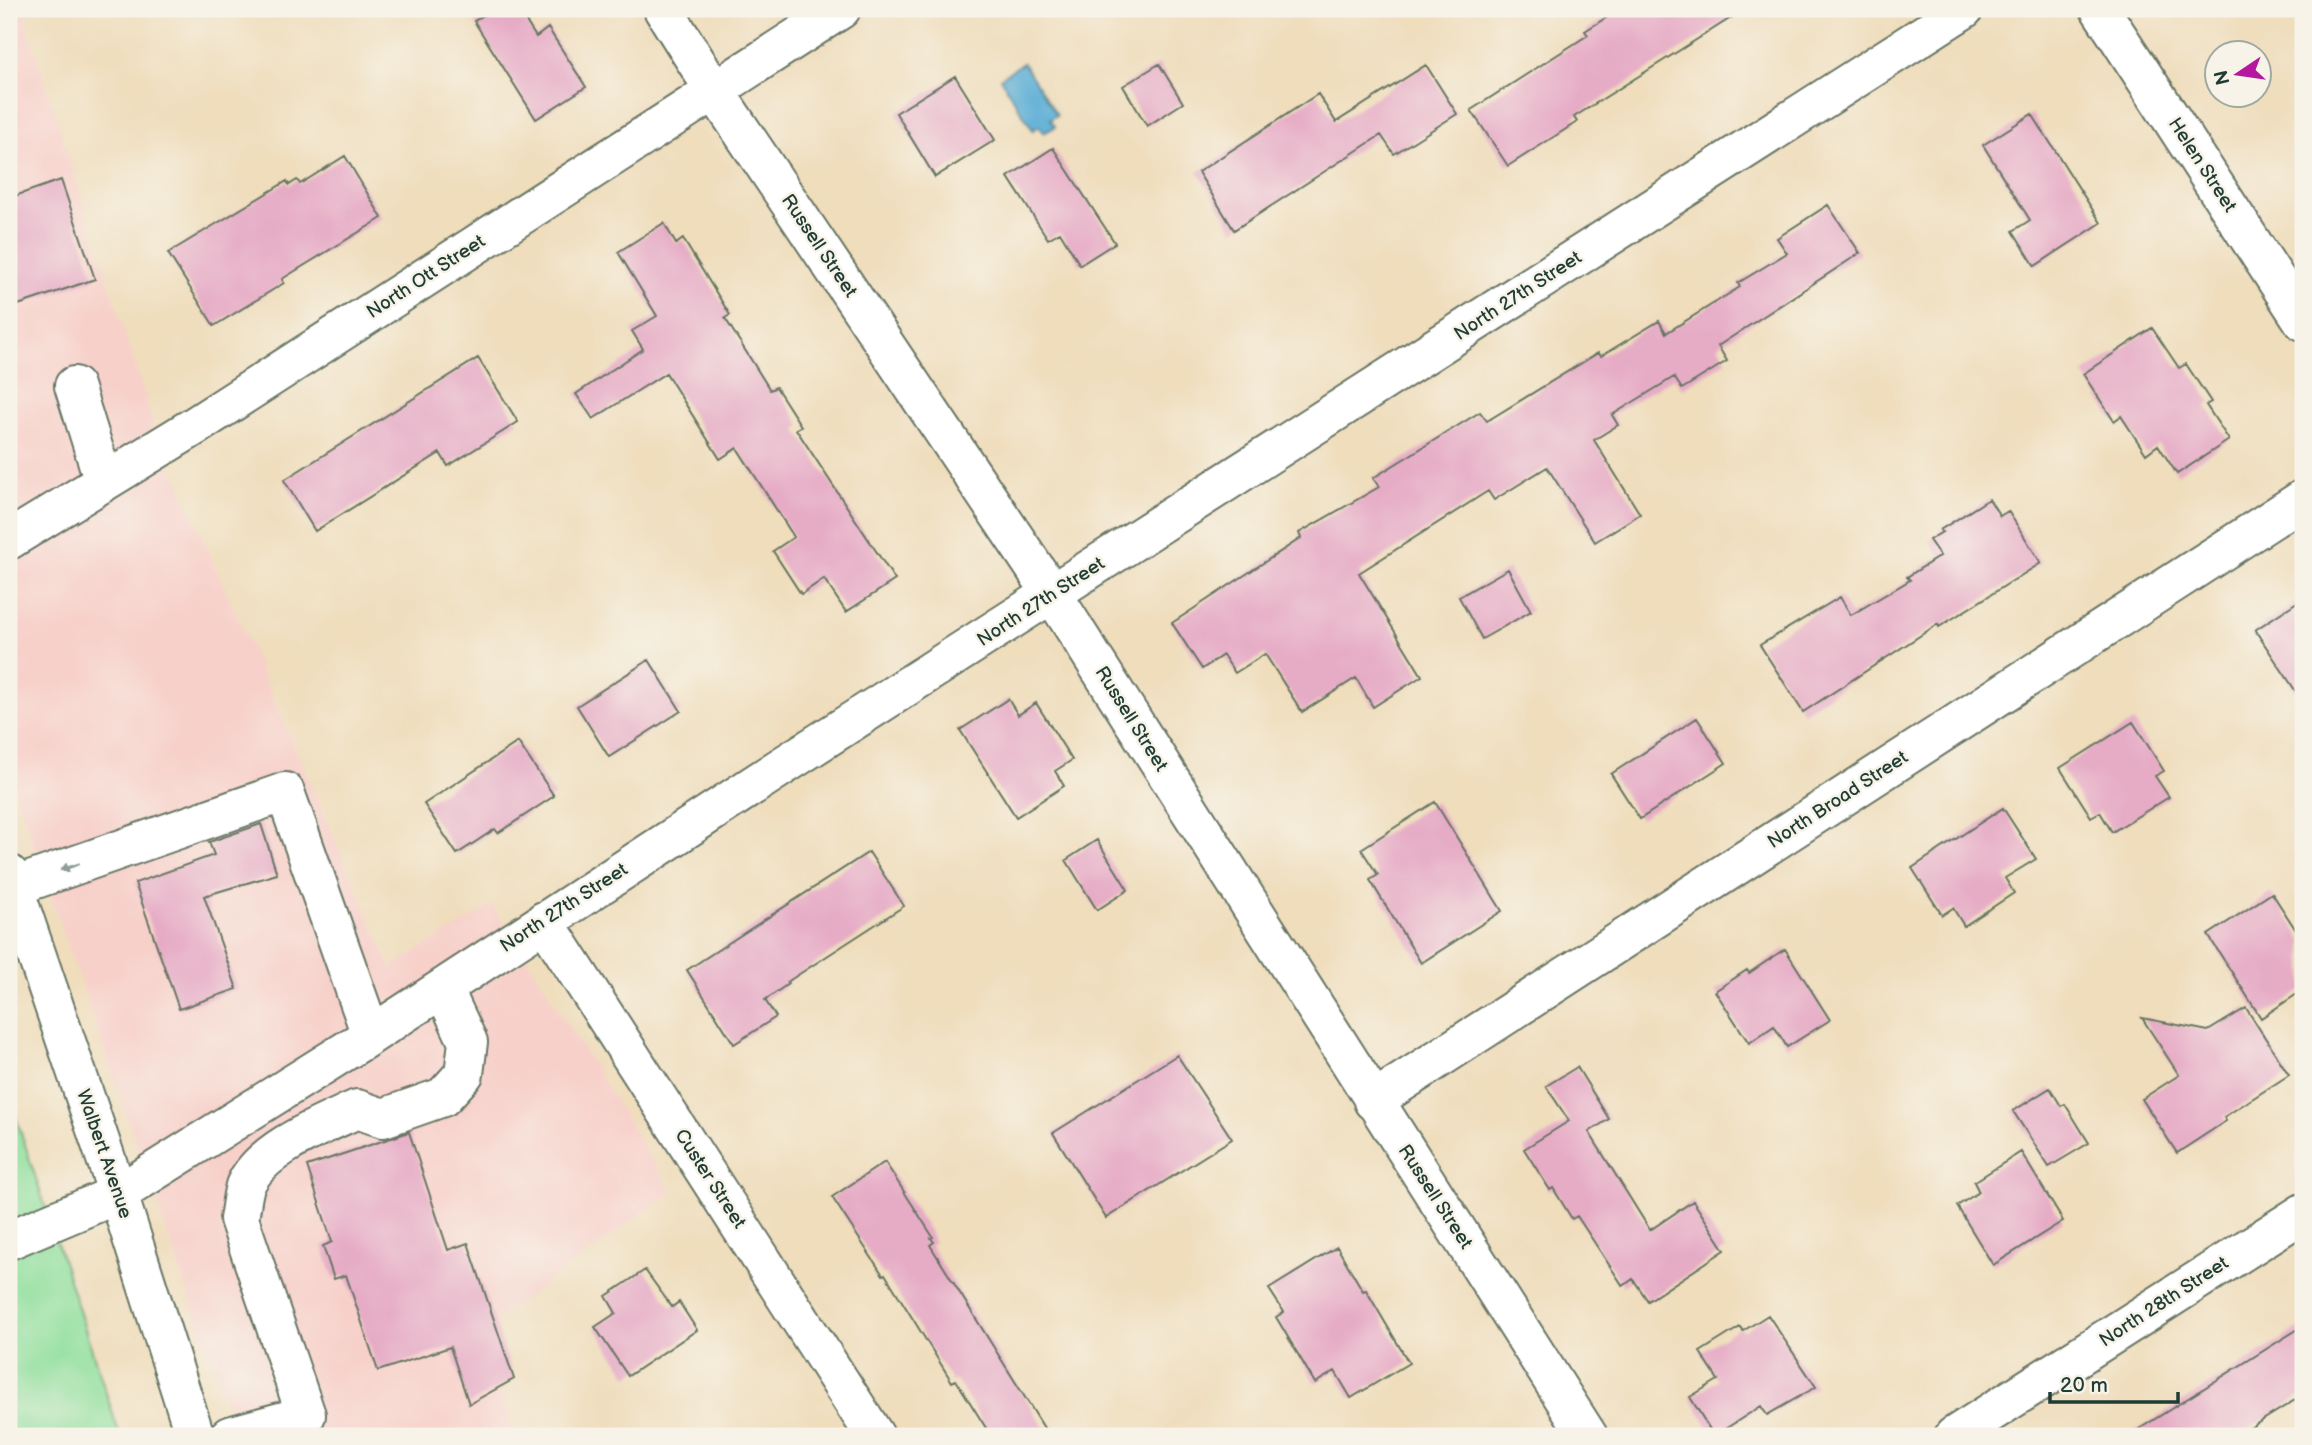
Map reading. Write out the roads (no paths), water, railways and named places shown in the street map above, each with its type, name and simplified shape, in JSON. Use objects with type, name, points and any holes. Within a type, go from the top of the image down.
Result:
[{"type":"street","name":"Russell Street","points":[[663,9],[1053,595],[1588,1436]]},
{"type":"street","name":"North Ott Street","points":[[9,540],[195,426],[841,9]]},
{"type":"street","name":"North 27th Street","points":[[9,1240],[118,1194],[371,1035],[544,921],[1964,9]]},
{"type":"street","name":"Helen Street","points":[[2100,9],[2303,321]]},
{"type":"street","points":[[74,386],[104,482]]},
{"type":"street","name":"North Broad Street","points":[[1374,1101],[2303,499]]},
{"type":"street","points":[[11,880],[127,847],[285,792],[371,1035]]},
{"type":"street","name":"Walbert Avenue","points":[[11,880],[118,1194],[195,1436]]},
{"type":"street","name":"Custer Street","points":[[544,921],[875,1436]]},
{"type":"street","points":[[229,1436],[309,1425],[239,1219],[246,1185],[262,1161],[309,1132],[357,1109],[383,1118],[443,1097],[464,1074],[468,1042],[443,988]]},
{"type":"street","name":"North 28th Street","points":[[1956,1436],[2303,1213]]},
{"type":"water","points":[[1023,63],[1057,115],[1050,119],[1055,127],[1044,133],[1039,126],[1033,130],[1000,78]]}]
